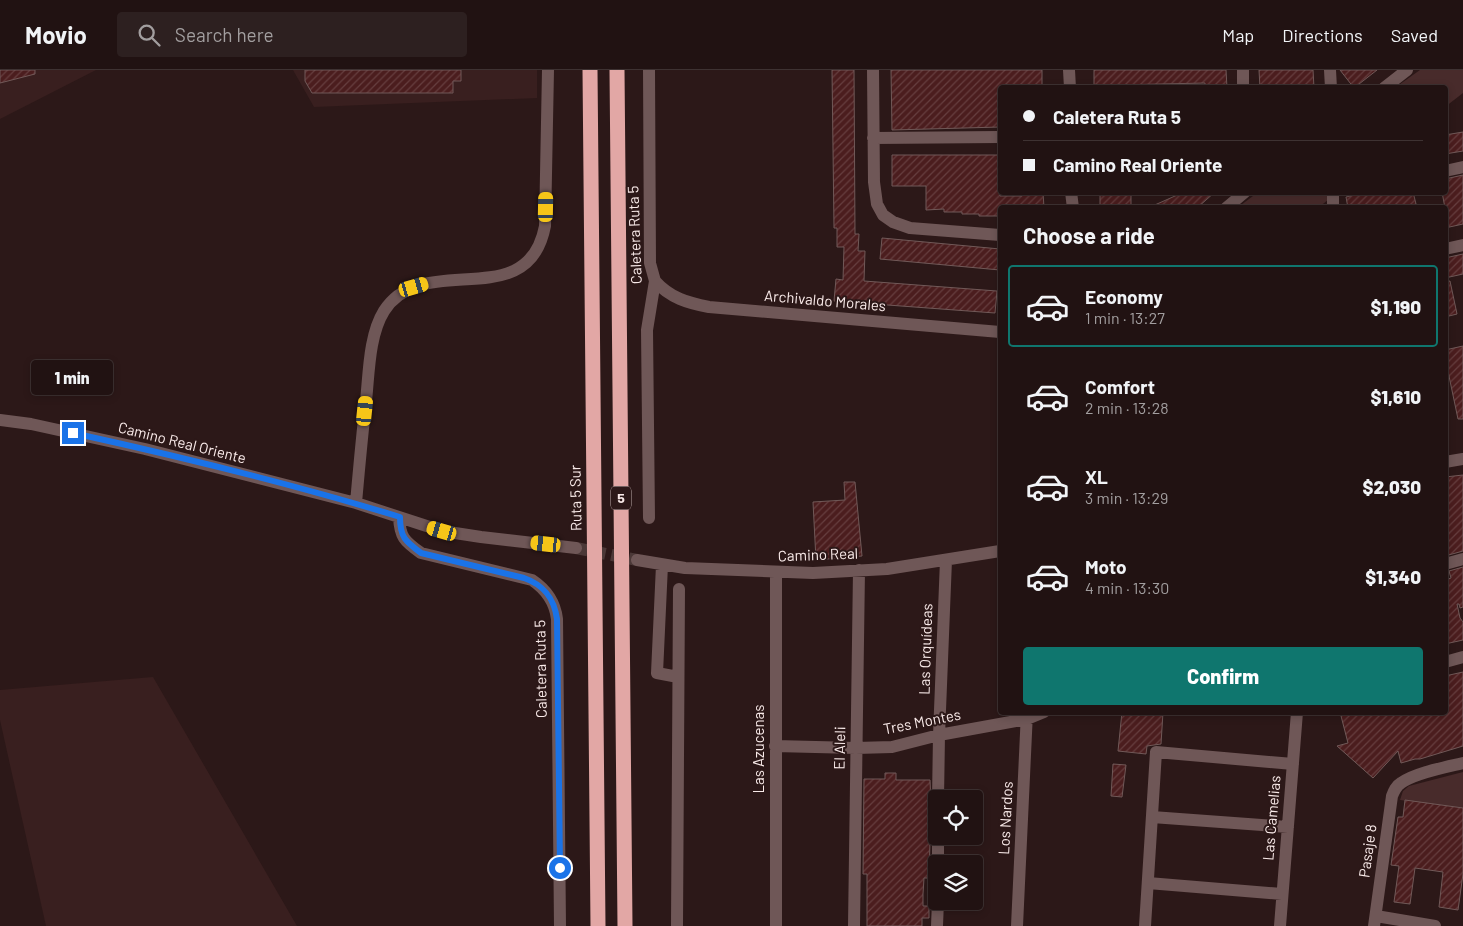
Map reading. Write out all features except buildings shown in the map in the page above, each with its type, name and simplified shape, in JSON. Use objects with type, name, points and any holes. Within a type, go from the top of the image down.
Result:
[{"type":"highway","name":"Ruta 5 Sur","points":[[590,70],[598,926]]},
{"type":"highway","name":"5","points":[[618,70],[625,926]]},
{"type":"street","points":[[548,70],[546,226],[540,245],[529,262],[513,272],[494,277],[419,285],[396,297],[384,311],[377,327],[370,356],[356,503],[435,529],[458,534],[576,548]]},
{"type":"street","name":"Caletera Ruta 5","points":[[649,70],[650,264],[655,281],[647,330],[649,518]]},
{"type":"street","points":[[873,70],[875,193],[877,204],[883,215],[893,222],[910,228],[998,235]]},
{"type":"street","points":[[1069,70],[1070,85]]},
{"type":"street","points":[[1243,70],[1243,85]]},
{"type":"street","points":[[1330,70],[1330,85]]},
{"type":"street","points":[[1388,85],[1407,70]]},
{"type":"street","points":[[873,138],[998,138]]},
{"type":"street","points":[[1448,170],[1463,167]]},
{"type":"street","points":[[1230,205],[1242,195]]},
{"type":"street","points":[[1448,248],[1463,245]]},
{"type":"street","name":"Archivaldo Morales","points":[[655,281],[663,291],[673,296],[689,303],[709,307],[998,332]]},
{"type":"street","name":"Camino Real Oriente","points":[[0,420],[31,424],[145,449],[356,503]]},
{"type":"street","points":[[1448,462],[1463,459]]},
{"type":"street","name":"Caletera Ruta 5","points":[[400,517],[402,537],[421,553],[532,580],[545,590],[554,604],[557,619],[560,926]]},
{"type":"street","name":"Camino Real","points":[[637,560],[685,568],[813,573],[888,569],[998,551]]},
{"type":"street","points":[[1448,563],[1463,559]]},
{"type":"street","name":"Las Orquídeas","points":[[938,790],[946,560]]},
{"type":"street","points":[[662,564],[657,673],[678,677]]},
{"type":"street","name":"El Aleli","points":[[854,926],[859,570]]},
{"type":"street","name":"Las Azucenas","points":[[776,573],[776,926]]},
{"type":"street","points":[[677,926],[679,589]]},
{"type":"street","points":[[1448,661],[1463,657]]},
{"type":"street","name":"Las Camelias","points":[[1280,926],[1297,715]]},
{"type":"street","name":"Tres Montes","points":[[775,746],[856,748],[892,746],[1027,716]]},
{"type":"street","name":"Los Nardos","points":[[1017,926],[1027,716]]},
{"type":"street","points":[[1145,926],[1156,752],[1292,764]]},
{"type":"street","name":"Pasaje 8","points":[[1375,921],[1392,796],[1395,788],[1409,778],[1463,762]]},
{"type":"street","points":[[1152,817],[1288,827]]},
{"type":"street","points":[[1148,883],[1282,894]]},
{"type":"street","points":[[937,926],[938,910]]},
{"type":"street","points":[[1375,921],[1434,926]]},
{"type":"shaded area","points":[[0,70],[96,70],[0,119]]},
{"type":"shaded area","points":[[293,70],[537,70],[537,98],[314,107]]},
{"type":"shaded area","points":[[1420,70],[1463,70],[1463,93],[1448,105],[1448,85],[1399,85]]},
{"type":"shaded area","points":[[1254,195],[1334,195],[1322,205],[1241,205]]},
{"type":"shaded area","points":[[153,677],[297,926],[46,926],[0,720],[0,690]]},
{"type":"shaded area","points":[[1463,772],[1463,808],[1400,800],[1403,791],[1409,786]]},
{"type":"tunnel","points":[[576,548],[637,560]]},
{"type":"route","points":[[73,433],[145,449],[356,503],[400,517],[402,537],[421,553],[532,580],[545,590],[554,604],[557,619],[560,868]]}]
